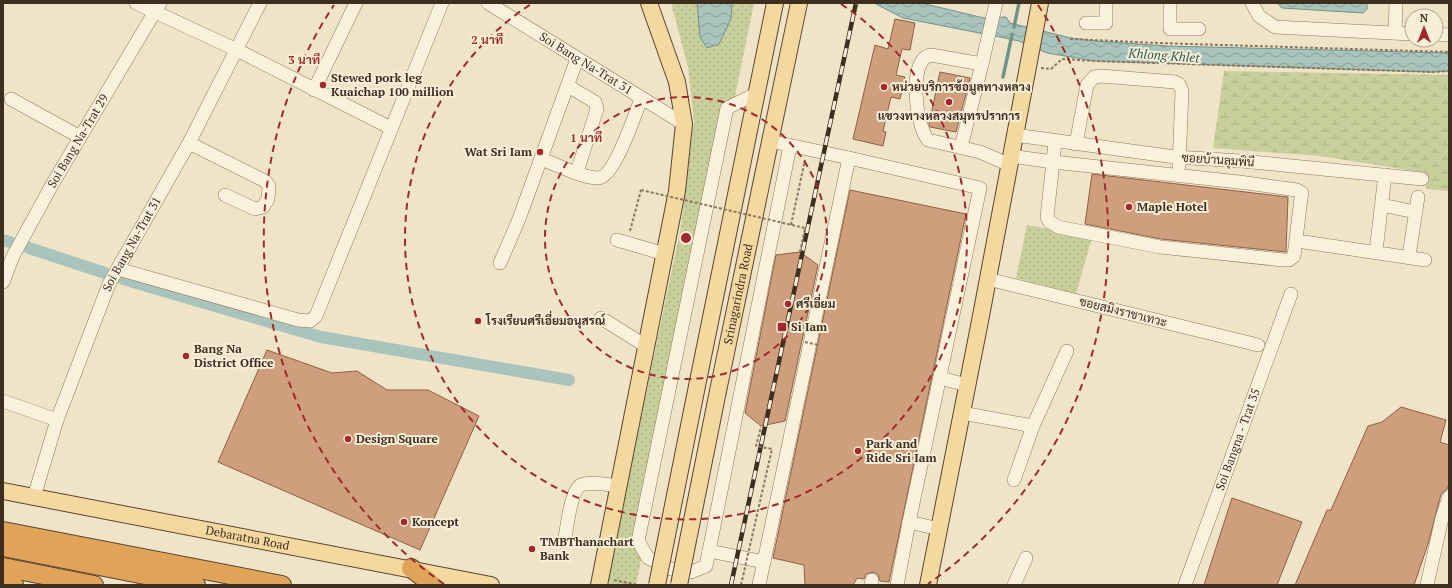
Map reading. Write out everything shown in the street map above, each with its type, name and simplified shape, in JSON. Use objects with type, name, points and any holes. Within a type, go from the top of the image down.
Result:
[{"type":"highway","points":[[3,531],[282,585]]},
{"type":"highway","points":[[3,547],[196,585]]},
{"type":"highway","points":[[3,567],[94,585]]},
{"type":"highway","points":[[411,568],[433,585]]},
{"type":"highway","points":[[3,579],[34,585]]},
{"type":"highway","points":[[3,583],[14,585]]},
{"type":"main road","points":[[600,581],[678,191],[684,124],[677,82],[650,3]]},
{"type":"main road","name":"Srinagarindra Road","points":[[657,585],[775,3]]},
{"type":"main road","name":"Srinagarindra Road","points":[[680,585],[718,390],[799,3]]},
{"type":"main road","points":[[928,585],[1040,3]]},
{"type":"main road","name":"Debaratna Road","points":[[3,491],[411,568],[492,585]]},
{"type":"street","points":[[136,3],[158,7],[314,90],[391,128]]},
{"type":"street","name":"Soi Bang Na-Trat 31","points":[[34,497],[57,420],[109,284],[189,142],[260,3]]},
{"type":"street","points":[[314,90],[356,3]]},
{"type":"street","points":[[118,269],[298,320],[310,321],[316,316],[442,3]]},
{"type":"street","name":"Soi Bang Na-Trat 31","points":[[488,3],[641,99],[684,124]]},
{"type":"street","points":[[1086,23],[1106,23],[1106,3]]},
{"type":"street","points":[[1170,3],[1170,29],[1199,29]]},
{"type":"street","points":[[1252,3],[1259,16],[1275,27],[1404,34]]},
{"type":"street","points":[[1395,33],[1396,3]]},
{"type":"street","name":"Soi Bang Na-Trat 29","points":[[3,282],[13,256],[53,183],[158,7]]},
{"type":"street","points":[[961,147],[995,8]]},
{"type":"street","points":[[982,64],[931,55],[926,56],[921,60],[916,79],[917,103],[924,135],[928,140],[961,147],[1010,161],[1053,162],[1239,182],[1297,190],[1302,193],[1294,256],[1289,260],[1160,248],[1058,227],[1049,221],[1047,217],[1053,162],[1055,141]]},
{"type":"street","points":[[500,263],[519,220],[577,59]]},
{"type":"street","points":[[1076,144],[1087,85],[1094,77],[1101,76],[1170,81],[1179,84],[1182,91],[1179,176]]},
{"type":"street","points":[[568,86],[595,102],[597,109],[577,172]]},
{"type":"street","points":[[756,94],[727,108],[638,541],[648,558],[671,569],[691,572],[706,566],[790,146]]},
{"type":"street","points":[[11,99],[80,137]]},
{"type":"street","points":[[541,159],[591,178],[601,178],[609,173],[616,162],[641,99]]},
{"type":"street","name":"ซอยบ้านลุมพินี","points":[[1015,135],[1179,157],[1242,161],[1422,179]]},
{"type":"street","points":[[770,141],[980,188],[897,585]]},
{"type":"street","points":[[189,142],[265,181],[269,186],[268,195],[263,207],[255,209],[225,195]]},
{"type":"street","points":[[759,585],[849,158]]},
{"type":"street","points":[[1239,182],[1242,161]]},
{"type":"street","points":[[1376,251],[1385,175]]},
{"type":"street","points":[[1408,256],[1418,197]]},
{"type":"street","points":[[1382,206],[1415,212]]},
{"type":"street","points":[[622,242],[665,254]]},
{"type":"street","points":[[1304,242],[1376,251],[1425,260]]},
{"type":"street","name":"ซอยสมิงราชาเทวะ","points":[[988,279],[1258,345]]},
{"type":"street","name":"Soi Bangna - Trat 35","points":[[1185,585],[1291,294]]},
{"type":"street","points":[[601,318],[646,346]]},
{"type":"street","points":[[1014,480],[1032,426],[1067,351]]},
{"type":"street","points":[[940,378],[967,385]]},
{"type":"street","points":[[3,401],[57,420]]},
{"type":"street","points":[[962,413],[1032,426]]},
{"type":"street","points":[[565,538],[575,492],[580,486],[587,484],[618,486]]},
{"type":"street","points":[[1425,579],[1449,497]]},
{"type":"street","points":[[909,522],[939,529]]},
{"type":"street","points":[[709,550],[764,562]]},
{"type":"street","points":[[1014,585],[1026,558]]},
{"type":"path","points":[[1070,38],[1158,43],[1449,52]]},
{"type":"path","points":[[1029,60],[1051,69],[1062,59],[1068,58],[1095,61],[1424,72],[1449,71]]},
{"type":"path","points":[[791,225],[808,149]]},
{"type":"path","points":[[622,242],[641,190],[805,228],[800,252]]},
{"type":"path","points":[[805,342],[818,345]]},
{"type":"path","points":[[741,585],[772,449],[756,446],[761,426]]},
{"type":"path","points":[[600,581],[638,585]]},
{"type":"green space","points":[[671,3],[754,3],[636,585],[610,585],[607,578],[681,226],[694,121],[688,67]]},
{"type":"green space","points":[[1224,71],[1449,75],[1449,191],[1426,189],[1427,173],[1320,156],[1213,148]]},
{"type":"green space","points":[[1027,225],[1092,237],[1076,294],[1016,278]]},
{"type":"water","points":[[697,3],[732,3],[731,19],[719,44],[707,48],[700,37]]},
{"type":"water","name":"Khlong Khlet","points":[[874,3],[921,3],[984,18],[1006,17],[1010,23],[1071,38],[1096,41],[1167,46],[1449,53],[1449,71],[1432,72],[1095,61],[1047,53],[1019,41],[903,18]]},
{"type":"water","points":[[1277,3],[1367,3],[1367,9],[1363,13],[1282,8]]},
{"type":"building","name":"หน่วยบริการข้อมูลทางหลวง","points":[[895,19],[915,23],[910,50],[902,49],[896,75],[905,77],[900,99],[891,97],[883,131],[886,132],[883,146],[853,139],[875,45],[888,49]]},
{"type":"building","name":"แขวงทางหลวงสมุทรปราการ","points":[[940,72],[970,78],[956,132],[930,127],[929,124]]},
{"type":"building","name":"Maple Hotel","points":[[1092,174],[1288,197],[1286,252],[1161,239],[1085,224]]},
{"type":"building","name":"Park and Ride Sri Iam","points":[[850,190],[966,214],[889,582],[880,581],[878,574],[873,572],[866,574],[864,579],[857,578],[853,585],[805,585],[804,565],[773,558]]},
{"type":"building","name":"ศรีเอี่ยม","points":[[800,252],[818,265],[785,421],[761,426],[745,413],[776,255]]},
{"type":"building","name":"Design Square","points":[[267,350],[332,373],[357,371],[387,390],[428,390],[479,416],[420,550],[218,462]]},
{"type":"building","points":[[1401,407],[1446,420],[1440,442],[1449,445],[1449,484],[1447,489],[1441,494],[1428,544],[1414,585],[1295,585],[1327,510],[1331,510],[1368,426],[1382,422]]},
{"type":"building","points":[[1232,498],[1302,522],[1277,585],[1204,585]]},
{"type":"waterway","points":[[1014,27],[1019,3]]},
{"type":"waterway","points":[[1003,77],[1012,35]]},
{"type":"waterway","points":[[3,240],[10,242]]},
{"type":"waterway","points":[[29,248],[105,273]]},
{"type":"waterway","points":[[123,279],[321,337],[569,380]]},
{"type":"railway","points":[[731,585],[856,3]]},
{"type":"place","name":"Stewed pork leg Kuaichap 100 million","points":[[323,85]]},
{"type":"place","name":"หน่วยบริการข้อมูลทางหลวง","points":[[884,87]]},
{"type":"place","name":"แขวงทางหลวงสมุทรปราการ","points":[[949,102]]},
{"type":"place","name":"Wat Sri Iam","points":[[540,152]]},
{"type":"place","name":"Maple Hotel","points":[[1129,207]]},
{"type":"place","name":"ศรีเอี่ยม","points":[[788,304]]},
{"type":"place","name":"โรงเรียนศรีเอี่ยมอนุสรณ์","points":[[478,321]]},
{"type":"place","name":"Si Iam","points":[[782,327]]},
{"type":"place","name":"Bang Na District Office","points":[[186,356]]},
{"type":"place","name":"Design Square","points":[[348,439]]},
{"type":"place","name":"Park and Ride Sri Iam","points":[[858,451]]},
{"type":"place","name":"Koncept","points":[[404,522]]},
{"type":"place","name":"TMBThanachart Bank","points":[[532,549]]}]
